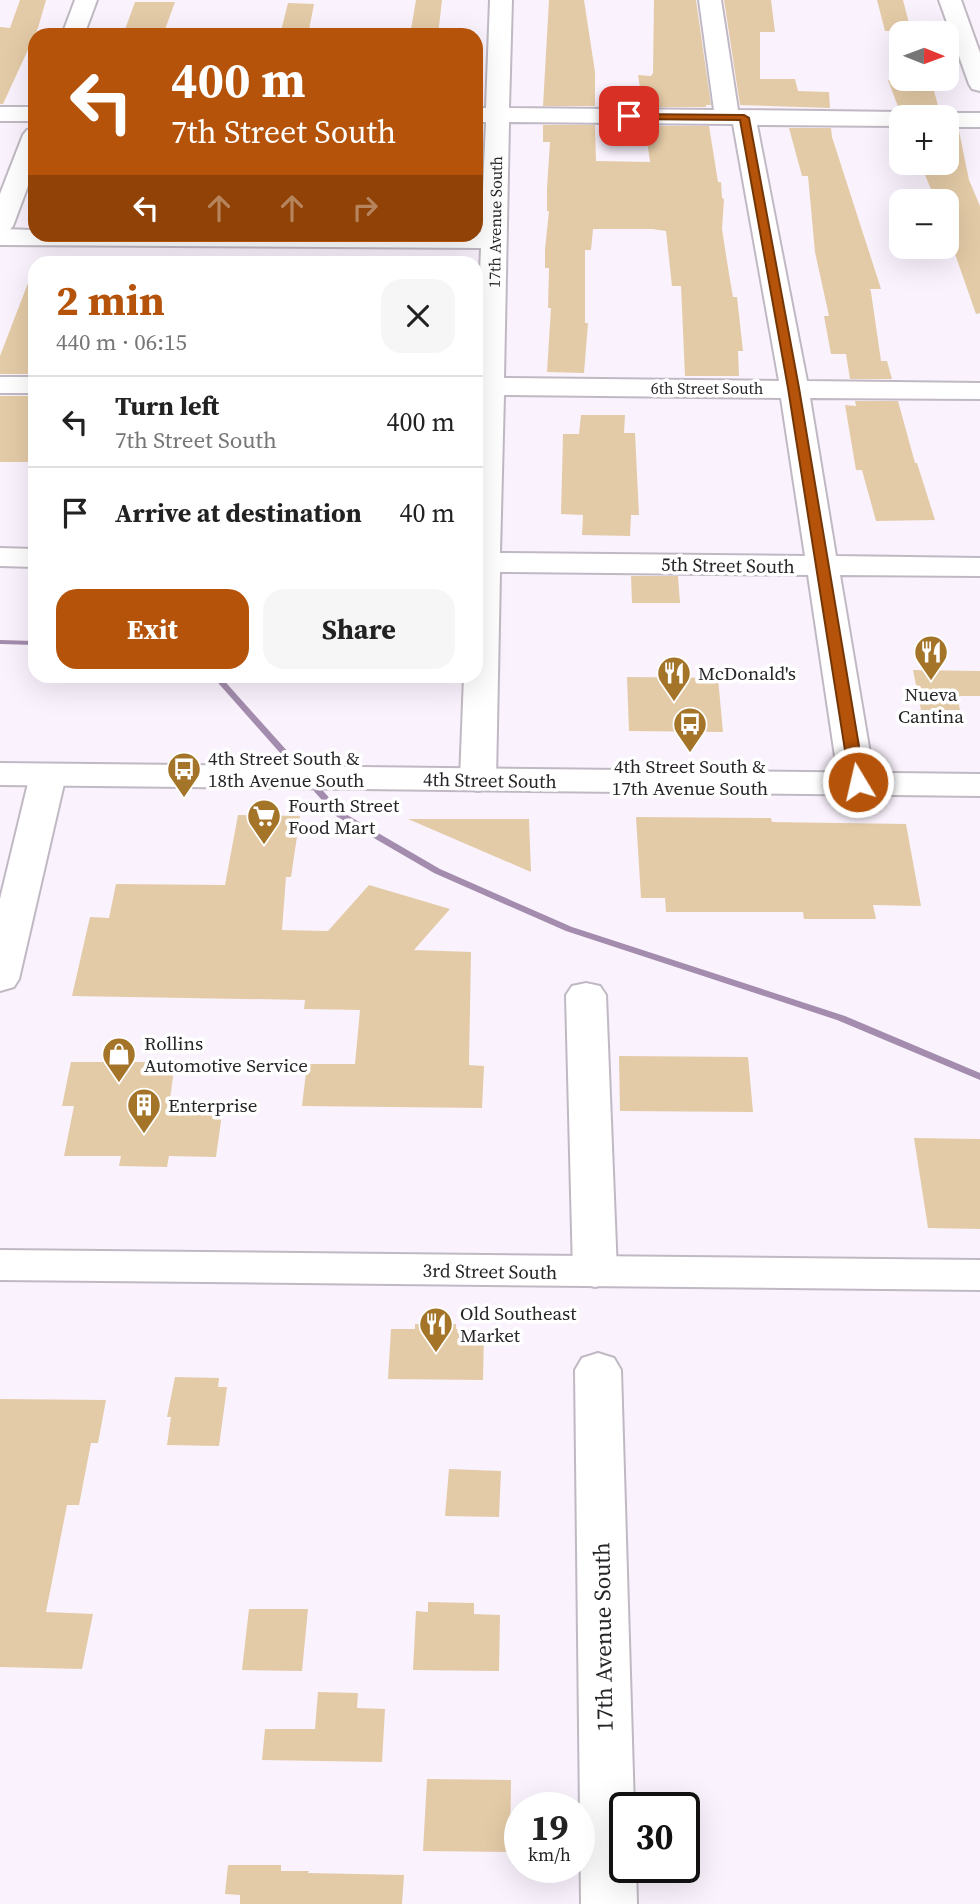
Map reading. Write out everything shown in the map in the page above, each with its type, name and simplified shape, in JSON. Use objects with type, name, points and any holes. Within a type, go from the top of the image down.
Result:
[{"type":"street","points":[[76,28],[86,0]]},
{"type":"street","name":"17th Avenue South","points":[[483,430],[494,240],[486,115],[501,0]]},
{"type":"street","points":[[710,0],[794,388],[858,782]]},
{"type":"street","points":[[950,0],[980,84]]},
{"type":"street","points":[[0,114],[28,114]]},
{"type":"street","points":[[486,115],[889,119]]},
{"type":"street","points":[[959,120],[980,120]]},
{"type":"street","points":[[0,226],[28,153]]},
{"type":"street","points":[[0,237],[28,237]]},
{"type":"street","points":[[483,240],[494,240]]},
{"type":"street","points":[[0,385],[28,385]]},
{"type":"street","name":"6th Street South","points":[[484,386],[980,391]]},
{"type":"street","points":[[0,557],[28,558]]},
{"type":"street","name":"5th Street South","points":[[483,562],[980,567]]},
{"type":"street","name":"17th Avenue South","points":[[478,780],[479,683]]},
{"type":"street","name":"4th Street South","points":[[0,774],[980,785]]},
{"type":"street","points":[[0,979],[48,775]]},
{"type":"street","points":[[586,995],[595,1272]]},
{"type":"street","name":"3rd Street South","points":[[0,1265],[980,1275]]},
{"type":"street","name":"17th Avenue South","points":[[598,1370],[610,1904]]},
{"type":"building","points":[[20,0],[46,0],[38,28],[28,28],[28,50],[3,104],[0,104],[0,27],[10,28]]},
{"type":"building","points":[[416,0],[442,0],[439,28],[411,28]]},
{"type":"building","points":[[549,0],[584,0],[595,72],[595,106],[543,106]]},
{"type":"building","points":[[654,0],[696,0],[711,105],[643,107],[638,75],[651,76],[653,73]]},
{"type":"building","points":[[724,0],[771,0],[775,32],[760,32],[760,79],[795,79],[798,91],[829,92],[830,108],[740,105]]},
{"type":"building","points":[[877,0],[903,0],[908,21],[889,21],[889,31],[885,31]]},
{"type":"building","points":[[135,2],[175,2],[166,28],[126,28]]},
{"type":"building","points":[[288,3],[314,4],[309,28],[282,28]]},
{"type":"building","points":[[892,91],[934,91],[938,105],[897,105]]},
{"type":"building","points":[[543,125],[595,125],[596,161],[650,162],[645,126],[709,126],[718,182],[721,182],[724,199],[722,229],[729,274],[733,297],[737,297],[743,351],[738,351],[739,376],[685,376],[681,286],[672,286],[666,231],[652,229],[593,229],[591,250],[585,250],[585,323],[588,323],[584,373],[547,372],[551,308],[548,308],[549,268],[545,268],[545,249],[549,211],[547,188],[550,142],[543,142]]},
{"type":"building","points":[[789,128],[831,128],[881,289],[870,289],[881,361],[887,361],[892,379],[850,379],[846,354],[831,354],[824,316],[829,316],[815,252],[808,176],[802,176]]},
{"type":"building","points":[[959,131],[969,180],[980,206],[980,313],[976,314],[957,259],[959,259],[959,189],[931,189],[925,175],[959,175]]},
{"type":"building","points":[[28,283],[28,374],[0,374],[0,356]]},
{"type":"building","points":[[0,396],[28,396],[28,462],[0,462]]},
{"type":"building","points":[[855,401],[898,401],[915,463],[935,520],[876,521],[862,470],[856,470],[845,405],[856,406]]},
{"type":"building","points":[[581,415],[625,415],[624,433],[635,433],[639,515],[631,515],[630,536],[582,535],[583,515],[561,514],[563,434],[579,434]]},
{"type":"building","points":[[631,576],[678,576],[680,603],[632,603]]},
{"type":"building","name":"Nueva Cantina","points":[[913,670],[980,671],[980,696],[957,696],[960,710],[921,710]]},
{"type":"building","name":"McDonald's","points":[[627,677],[718,678],[723,732],[629,731]]},
{"type":"building","points":[[238,815],[300,816],[291,877],[286,877],[282,930],[328,931],[369,885],[450,909],[414,950],[471,952],[469,1065],[484,1066],[482,1108],[302,1106],[307,1064],[355,1064],[360,1010],[304,1009],[305,1000],[72,996],[90,917],[109,918],[116,884],[225,885]]},
{"type":"building","points":[[636,817],[771,818],[772,822],[906,824],[921,906],[873,905],[876,919],[804,919],[803,912],[666,912],[665,898],[641,898]]},
{"type":"building","points":[[408,819],[529,819],[531,872]]},
{"type":"building","points":[[619,1056],[748,1057],[753,1112],[620,1111]]},
{"type":"building","points":[[71,1062],[175,1062],[168,1114],[222,1114],[216,1157],[169,1156],[167,1167],[119,1166],[121,1156],[64,1156],[74,1106],[62,1106]]},
{"type":"building","points":[[914,1138],[980,1139],[980,1229],[928,1228]]},
{"type":"building","name":"Old Southeast Market","points":[[415,1324],[456,1324],[456,1329],[484,1330],[483,1380],[388,1379],[391,1329],[415,1329]]},
{"type":"building","points":[[175,1377],[219,1378],[218,1387],[227,1387],[219,1446],[167,1445],[171,1417],[167,1417]]},
{"type":"building","points":[[0,1399],[106,1400],[98,1443],[91,1443],[79,1505],[67,1505],[46,1612],[93,1614],[82,1669],[0,1667]]},
{"type":"building","points":[[449,1469],[501,1471],[499,1517],[445,1516]]},
{"type":"building","points":[[428,1602],[474,1603],[474,1614],[500,1615],[499,1671],[413,1670],[416,1611],[428,1612]]},
{"type":"building","points":[[249,1609],[308,1609],[302,1671],[242,1670]]},
{"type":"building","points":[[318,1692],[358,1693],[357,1708],[385,1709],[382,1762],[262,1760],[265,1729],[315,1729]]},
{"type":"building","points":[[427,1779],[511,1780],[511,1792],[504,1792],[504,1852],[423,1851]]},
{"type":"building","points":[[228,1865],[281,1865],[281,1871],[309,1871],[308,1873],[404,1875],[402,1904],[240,1904],[240,1895],[225,1894]]},
{"type":"waterway","points":[[0,642],[28,643]]},
{"type":"waterway","points":[[222,683],[339,814],[437,871],[569,929],[841,1018],[980,1077]]},
{"type":"place","name":"Nueva Cantina","points":[[931,682]]},
{"type":"place","name":"McDonald's","points":[[674,703]]},
{"type":"place","name":"4th Street South & 17th Avenue South","points":[[690,754]]},
{"type":"place","name":"4th Street South & 18th Avenue South","points":[[184,799]]},
{"type":"place","name":"Fourth Street Food Mart","points":[[264,846]]},
{"type":"place","name":"Rollins Automotive Service","points":[[119,1084]]},
{"type":"place","name":"Enterprise","points":[[144,1135]]},
{"type":"place","name":"Old Southeast Market","points":[[436,1354]]},
{"type":"route","points":[[629,116],[744,118],[794,388],[858,782]]}]
